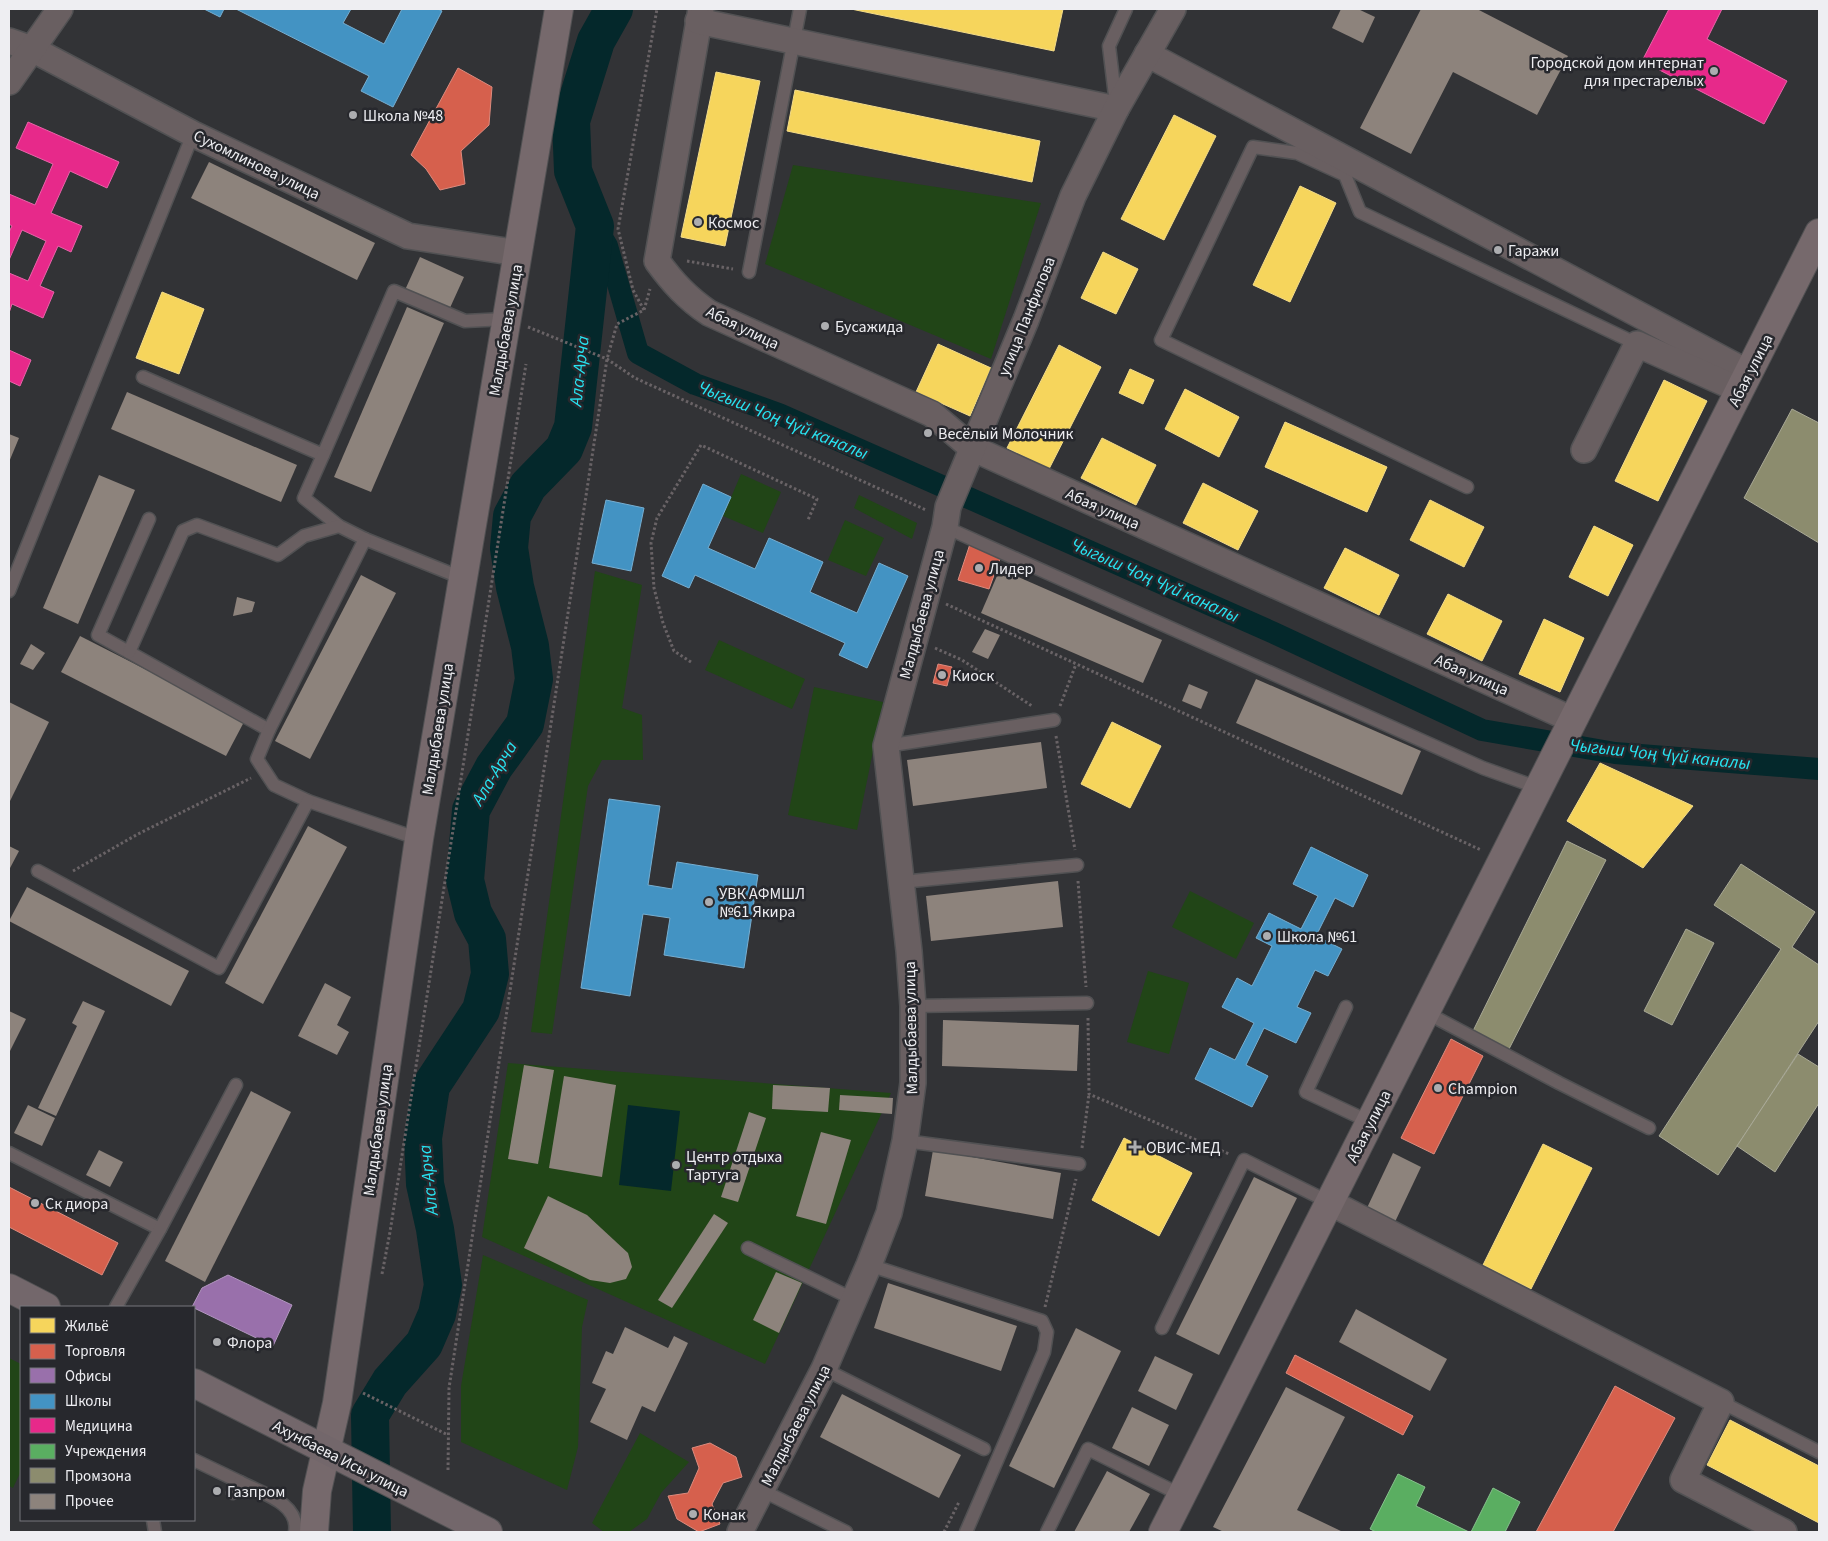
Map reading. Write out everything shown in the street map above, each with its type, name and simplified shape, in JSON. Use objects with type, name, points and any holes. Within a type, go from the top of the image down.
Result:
[{"type":"main road","points":[[9,1288],[44,1306]]},
{"type":"main road","name":"Ахунбаева Исы улица","points":[[195,1384],[440,1507],[480,1530]]},
{"type":"street","points":[[9,81],[60,9]]},
{"type":"street","name":"Малдыбаева улица","points":[[314,1532],[316,1491],[338,1457],[338,1403],[419,838],[559,9]]},
{"type":"street","name":"улица Панфилова","points":[[946,517],[972,448],[1026,320],[1073,196],[1116,109],[1173,9]]},
{"type":"street","points":[[700,15],[794,41],[1116,109]]},
{"type":"street","name":"Абая улица","points":[[700,15],[657,261],[674,284],[690,300],[709,313],[932,414],[972,448],[1564,738]]},
{"type":"street","name":"Сухомлинова улица","points":[[9,40],[32,49],[193,134],[408,236],[518,253]]},
{"type":"street","points":[[1147,54],[1744,381]]},
{"type":"street","name":"Абая улица","points":[[1163,1532],[1819,233]]},
{"type":"street","points":[[1584,450],[1637,344],[1744,381]]},
{"type":"street","name":"Малдыбаева улица","points":[[740,1532],[824,1368],[870,1265],[889,1213],[905,1141],[914,1083],[913,1006],[909,951],[886,746],[946,517]]},
{"type":"street","points":[[1330,1202],[1722,1402],[1683,1480],[1784,1532]]},
{"type":"lane","points":[[749,272],[800,9]]},
{"type":"lane","points":[[1116,109],[1109,46],[1126,9]]},
{"type":"lane","points":[[9,591],[193,134]]},
{"type":"lane","points":[[1467,487],[1161,340],[1253,147],[1297,153],[1345,175],[1360,212],[1637,344]]},
{"type":"lane","points":[[462,578],[365,539],[339,526],[304,498],[394,291],[465,321],[506,319]]},
{"type":"lane","points":[[142,377],[323,455]]},
{"type":"lane","points":[[946,517],[1483,768],[1539,788]]},
{"type":"lane","points":[[149,519],[98,635],[270,730]]},
{"type":"lane","points":[[129,652],[183,531],[197,525],[278,556],[304,536],[339,526]]},
{"type":"lane","points":[[365,539],[270,730],[258,759],[274,785],[308,801],[419,838]]},
{"type":"lane","points":[[886,746],[1054,720]]},
{"type":"lane","points":[[38,871],[219,968],[308,801]]},
{"type":"lane","points":[[901,882],[1077,865]]},
{"type":"lane","points":[[913,1006],[1087,1003]]},
{"type":"lane","points":[[1346,1007],[1306,1092],[1370,1122]]},
{"type":"lane","points":[[1426,1012],[1649,1128]]},
{"type":"lane","points":[[117,1306],[160,1229],[236,1085]]},
{"type":"lane","points":[[905,1141],[1080,1164]]},
{"type":"lane","points":[[9,1153],[160,1229]]},
{"type":"lane","points":[[1162,1328],[1244,1160],[1330,1202]]},
{"type":"lane","points":[[748,1248],[854,1300]]},
{"type":"lane","points":[[870,1265],[1042,1321],[1048,1332],[1044,1352],[966,1532]]},
{"type":"lane","points":[[824,1368],[984,1449]]},
{"type":"lane","points":[[1722,1402],[1819,1452]]},
{"type":"lane","points":[[1047,1532],[1088,1449],[1181,1495]]},
{"type":"lane","points":[[195,1461],[236,1488],[284,1504],[297,1523],[295,1532]]},
{"type":"lane","points":[[761,1490],[846,1532]]},
{"type":"path","points":[[644,310],[633,290],[618,229],[656,9]]},
{"type":"path","points":[[683,261],[749,272]]},
{"type":"path","points":[[448,1470],[450,1388],[607,359],[617,324],[644,310],[651,286]]},
{"type":"path","points":[[530,338],[532,328],[607,359],[635,378],[946,517]]},
{"type":"path","points":[[381,1279],[393,1213],[527,357]]},
{"type":"path","points":[[691,662],[674,651],[663,623],[654,588],[651,542],[657,518],[701,445],[817,499],[808,520]]},
{"type":"path","points":[[926,595],[1502,860]]},
{"type":"path","points":[[915,640],[962,660],[1054,720]]},
{"type":"path","points":[[1076,664],[1054,720],[1077,865],[1087,1003],[1088,1094],[1244,1160]]},
{"type":"path","points":[[69,873],[138,834],[265,771]]},
{"type":"path","points":[[360,1392],[448,1435]]},
{"type":"green space","points":[[793,165],[1041,203],[991,359],[765,264]]},
{"type":"green space","points":[[741,474],[781,492],[763,533],[723,516]]},
{"type":"green space","points":[[859,495],[917,523],[912,539],[854,508]]},
{"type":"green space","points":[[845,520],[884,538],[866,576],[828,560]]},
{"type":"green space","points":[[595,571],[642,585],[622,708],[642,715],[643,760],[602,760],[588,786],[552,1034],[531,1032]]},
{"type":"green space","points":[[719,640],[805,679],[792,709],[705,670]]},
{"type":"green space","points":[[814,687],[883,702],[857,830],[788,815]]},
{"type":"green space","points":[[1190,891],[1254,923],[1236,959],[1172,927]]},
{"type":"green space","points":[[1148,971],[1189,983],[1169,1054],[1127,1042]]},
{"type":"green space","name":"Центр отдыха Тартуга","points":[[508,1063],[891,1093],[765,1364],[482,1237]]},
{"type":"green space","points":[[483,1255],[588,1300],[582,1327],[578,1447],[567,1490],[461,1442],[461,1386]]},
{"type":"green space","points":[[9,1358],[20,1364],[20,1473],[13,1488],[9,1486]]},
{"type":"green space","points":[[640,1433],[689,1462],[661,1493],[647,1519],[629,1532],[604,1532],[592,1523]]},
{"type":"water","points":[[628,1105],[680,1111],[671,1191],[619,1185]]},
{"type":"building: Жильё","points":[[851,9],[1063,9],[1054,51]]},
{"type":"building: Жильё","points":[[716,72],[760,81],[725,246],[681,237]]},
{"type":"building: Жильё","points":[[795,90],[1040,141],[1032,182],[787,131]]},
{"type":"building: Жильё","points":[[1174,115],[1216,136],[1164,240],[1121,219]]},
{"type":"building: Жильё","points":[[1300,186],[1336,203],[1290,302],[1253,285]]},
{"type":"building: Жильё","points":[[1103,252],[1138,269],[1116,314],[1081,298]]},
{"type":"building: Жильё","points":[[162,292],[204,309],[179,374],[136,358]]},
{"type":"building: Жильё","points":[[938,344],[991,368],[970,416],[916,392]]},
{"type":"building: Жильё","points":[[1059,345],[1101,367],[1049,469],[1007,448]]},
{"type":"building: Жильё","points":[[1130,369],[1154,380],[1143,404],[1119,393]]},
{"type":"building: Жильё","points":[[1664,380],[1707,401],[1658,501],[1615,481]]},
{"type":"building: Жильё","points":[[1185,389],[1239,417],[1219,457],[1165,429]]},
{"type":"building: Жильё","points":[[1285,422],[1387,467],[1367,512],[1265,467]]},
{"type":"building: Жильё","points":[[1102,438],[1156,465],[1136,505],[1081,478]]},
{"type":"building: Жильё","points":[[1203,483],[1258,511],[1238,550],[1183,523]]},
{"type":"building: Жильё","points":[[1430,500],[1484,527],[1464,567],[1410,540]]},
{"type":"building: Жильё","points":[[1594,526],[1633,545],[1608,596],[1569,577]]},
{"type":"building: Жильё","points":[[1345,548],[1399,575],[1379,615],[1324,588]]},
{"type":"building: Жильё","points":[[1448,594],[1502,621],[1482,661],[1427,634]]},
{"type":"building: Жильё","points":[[1544,619],[1584,638],[1560,692],[1519,674]]},
{"type":"building: Жильё","points":[[1112,722],[1161,746],[1130,808],[1081,784]]},
{"type":"building: Жильё","points":[[1600,763],[1693,806],[1643,868],[1567,821]]},
{"type":"building: Жильё","points":[[1124,1138],[1192,1173],[1159,1236],[1092,1200]]},
{"type":"building: Жильё","points":[[1543,1144],[1592,1168],[1531,1289],[1483,1265]]},
{"type":"building: Жильё","points":[[1730,1420],[1819,1466],[1819,1523],[1707,1465]]},
{"type":"building: Торговля","points":[[458,68],[492,87],[489,125],[461,151],[465,184],[440,190],[426,169],[411,155]]},
{"type":"building: Торговля","name":"Лидер","points":[[970,544],[1001,556],[989,589],[958,580]]},
{"type":"building: Торговля","name":"Киоск","points":[[938,664],[952,667],[947,686],[933,683]]},
{"type":"building: Торговля","points":[[1451,1039],[1483,1056],[1434,1154],[1401,1138]]},
{"type":"building: Торговля","points":[[9,1187],[118,1243],[102,1275],[9,1227]]},
{"type":"building: Торговля","points":[[1295,1355],[1413,1416],[1403,1435],[1286,1373]]},
{"type":"building: Торговля","points":[[1615,1386],[1675,1418],[1613,1532],[1536,1532]]},
{"type":"building: Торговля","points":[[710,1443],[736,1457],[742,1477],[723,1483],[712,1504],[720,1524],[699,1532],[677,1519],[668,1496],[688,1493],[699,1468],[692,1448]]},
{"type":"building: Офисы","points":[[228,1275],[292,1305],[273,1346],[195,1308],[195,1306],[193,1306],[202,1288]]},
{"type":"building: Школы","points":[[204,9],[224,9],[220,17]]},
{"type":"building: Школы","points":[[236,9],[351,9],[343,23],[384,44],[402,9],[438,9],[442,11],[393,107],[361,91],[369,76]]},
{"type":"building: Школы","points":[[703,484],[731,497],[708,548],[755,569],[769,538],[823,562],[810,592],[857,613],[879,563],[908,576],[867,668],[839,655],[845,643],[695,575],[689,588],[662,576]]},
{"type":"building: Школы","points":[[606,500],[644,508],[631,571],[592,563]]},
{"type":"building: Школы","points":[[609,799],[660,806],[648,885],[672,889],[677,862],[758,875],[744,968],[664,955],[670,918],[643,914],[630,996],[581,988]]},
{"type":"building: Школы","points":[[1311,847],[1368,875],[1353,907],[1335,898],[1316,936],[1342,949],[1328,976],[1315,970],[1297,1007],[1311,1013],[1296,1043],[1264,1028],[1246,1065],[1268,1076],[1252,1107],[1195,1079],[1210,1048],[1235,1060],[1254,1023],[1222,1007],[1237,978],[1252,986],[1272,946],[1256,938],[1269,913],[1301,929],[1318,896],[1293,884]]},
{"type":"building: Медицина","name":"Городской дом интернат для престарелых","points":[[1669,9],[1722,9],[1707,39],[1787,81],[1764,124],[1642,61]]},
{"type":"building: Медицина","points":[[28,122],[119,162],[107,188],[70,171],[51,213],[82,226],[71,252],[58,246],[40,286],[54,292],[43,318],[12,304],[9,313],[9,273],[28,281],[46,241],[22,230],[9,260],[9,232],[12,226],[9,224],[9,194],[35,205],[53,164],[16,148]]},
{"type":"building: Медицина","points":[[9,350],[31,360],[20,386],[9,381]]},
{"type":"building: Учреждения","points":[[1398,1474],[1425,1487],[1416,1506],[1469,1532],[1376,1532],[1370,1529]]},
{"type":"building: Учреждения","points":[[1493,1488],[1520,1502],[1505,1532],[1471,1532]]},
{"type":"building: Промзона","points":[[1792,409],[1819,423],[1819,543],[1744,498]]},
{"type":"building: Промзона","points":[[1567,841],[1606,860],[1509,1049],[1473,1031]]},
{"type":"building: Промзона","points":[[1741,864],[1815,912],[1792,947],[1819,965],[1819,1021],[1718,1175],[1659,1136],[1781,949],[1714,905]]},
{"type":"building: Промзона","points":[[1686,929],[1714,943],[1672,1025],[1644,1011]]},
{"type":"building: Промзона","points":[[1798,1054],[1819,1067],[1819,1103],[1775,1172],[1737,1146]]},
{"type":"building: Прочее","points":[[1341,9],[1358,9],[1375,17],[1363,43],[1332,28]]},
{"type":"building: Прочее","points":[[1421,9],[1477,9],[1568,56],[1537,115],[1453,72],[1411,154],[1360,128]]},
{"type":"building: Прочее","points":[[209,162],[375,243],[357,280],[191,198]]},
{"type":"building: Прочее","points":[[420,257],[464,277],[449,310],[405,290]]},
{"type":"building: Прочее","points":[[407,307],[444,323],[371,492],[334,477]]},
{"type":"building: Прочее","points":[[127,392],[297,465],[281,502],[111,429]]},
{"type":"building: Прочее","points":[[9,434],[19,438],[9,462]]},
{"type":"building: Прочее","points":[[99,475],[135,490],[78,624],[43,608]]},
{"type":"building: Прочее","points":[[1000,569],[1162,640],[1143,683],[981,613]]},
{"type":"building: Прочее","points":[[361,575],[396,593],[310,759],[275,741]]},
{"type":"building: Прочее","points":[[237,597],[255,602],[252,612],[233,616]]},
{"type":"building: Прочее","points":[[985,629],[1000,635],[988,659],[972,652]]},
{"type":"building: Прочее","points":[[80,636],[245,720],[226,756],[61,672]]},
{"type":"building: Прочее","points":[[31,644],[45,653],[33,670],[20,664]]},
{"type":"building: Прочее","points":[[1256,679],[1421,751],[1402,795],[1236,723]]},
{"type":"building: Прочее","points":[[1189,684],[1208,692],[1201,709],[1182,701]]},
{"type":"building: Прочее","points":[[9,702],[49,722],[10,801],[9,800]]},
{"type":"building: Прочее","points":[[1041,742],[1047,788],[913,806],[907,760]]},
{"type":"building: Прочее","points":[[308,826],[347,847],[263,1004],[225,983]]},
{"type":"building: Прочее","points":[[9,846],[19,851],[9,870]]},
{"type":"building: Прочее","points":[[1058,881],[1063,927],[931,941],[926,896]]},
{"type":"building: Прочее","points":[[27,887],[189,971],[171,1006],[9,921]]},
{"type":"building: Прочее","points":[[325,983],[351,997],[337,1025],[349,1032],[337,1055],[298,1036]]},
{"type":"building: Прочее","points":[[83,1001],[105,1011],[56,1116],[38,1108],[77,1026],[72,1023]]},
{"type":"building: Прочее","points":[[9,1011],[26,1019],[9,1053]]},
{"type":"building: Прочее","points":[[943,1020],[1079,1025],[1077,1071],[942,1066]]},
{"type":"building: Прочее","points":[[524,1065],[554,1070],[538,1164],[508,1159]]},
{"type":"building: Прочее","points":[[564,1076],[616,1085],[602,1177],[549,1168]]},
{"type":"building: Прочее","points":[[773,1085],[830,1088],[828,1112],[772,1109]]},
{"type":"building: Прочее","points":[[251,1091],[291,1112],[205,1282],[165,1261]]},
{"type":"building: Прочее","points":[[840,1095],[893,1098],[892,1114],[839,1110]]},
{"type":"building: Прочее","points":[[28,1105],[55,1118],[42,1146],[14,1133]]},
{"type":"building: Прочее","points":[[749,1112],[766,1118],[738,1202],[721,1197]]},
{"type":"building: Прочее","points":[[821,1132],[851,1140],[826,1224],[796,1216]]},
{"type":"building: Прочее","points":[[99,1150],[123,1162],[110,1187],[86,1175]]},
{"type":"building: Прочее","points":[[933,1150],[1061,1173],[1053,1219],[925,1196]]},
{"type":"building: Прочее","points":[[1393,1153],[1421,1167],[1394,1224],[1366,1210]]},
{"type":"building: Прочее","points":[[1254,1177],[1297,1198],[1219,1355],[1176,1334]]},
{"type":"building: Прочее","points":[[548,1196],[587,1215],[628,1253],[632,1267],[626,1279],[610,1283],[590,1280],[524,1248]]},
{"type":"building: Прочее","points":[[714,1214],[728,1223],[672,1308],[658,1300]]},
{"type":"building: Прочее","points":[[776,1272],[802,1283],[779,1333],[753,1320]]},
{"type":"building: Прочее","points":[[888,1283],[1017,1326],[1001,1371],[874,1328]]},
{"type":"building: Прочее","points":[[1356,1309],[1447,1359],[1430,1391],[1339,1342]]},
{"type":"building: Прочее","points":[[625,1327],[668,1348],[674,1336],[688,1343],[655,1412],[642,1406],[627,1440],[590,1422],[606,1389],[592,1383],[606,1351],[613,1354]]},
{"type":"building: Прочее","points":[[1076,1328],[1121,1351],[1054,1488],[1009,1466]]},
{"type":"building: Прочее","points":[[1155,1356],[1193,1374],[1176,1410],[1138,1391]]},
{"type":"building: Прочее","points":[[1286,1387],[1345,1417],[1297,1510],[1343,1532],[1224,1532],[1213,1527]]},
{"type":"building: Прочее","points":[[842,1394],[961,1455],[939,1498],[820,1437]]},
{"type":"building: Прочее","points":[[1132,1407],[1169,1425],[1149,1466],[1112,1448]]},
{"type":"building: Прочее","points":[[1107,1471],[1150,1494],[1129,1532],[1074,1532]]},
{"type":"waterway","name":"Ала-Арча","points":[[372,1532],[370,1415],[390,1382],[424,1344],[437,1314],[443,1285],[435,1229],[425,1184],[423,1138],[431,1086],[481,1010],[490,974],[487,939],[473,913],[465,880],[471,810],[494,767],[525,724],[534,679],[530,646],[515,587],[509,548],[512,516],[528,486],[564,449],[573,427],[595,226],[573,171],[571,121],[596,41],[614,9]]},
{"type":"waterway","name":"Чыгыш Чоң Чүй каналы","points":[[595,226],[607,246],[638,353],[695,384],[779,414],[1274,633],[1482,730],[1615,753],[1819,769]]},
{"type":"place","name":"Городской дом интернат для престарелых","points":[[1714,71]]},
{"type":"place","name":"Школа №48","points":[[353,115]]},
{"type":"place","name":"Космос","points":[[698,222]]},
{"type":"place","name":"Гаражи","points":[[1498,250]]},
{"type":"place","name":"Бусажида","points":[[825,326]]},
{"type":"place","name":"Весёлый Молочник","points":[[928,433]]},
{"type":"place","name":"Лидер","points":[[979,568]]},
{"type":"place","name":"Киоск","points":[[942,675]]},
{"type":"place","name":"УВК АФМШЛ №61 Якира","points":[[709,902]]},
{"type":"place","name":"Школа №61","points":[[1267,936]]},
{"type":"place","name":"Champion","points":[[1438,1088]]},
{"type":"place","name":"ОВИС-МЕД","points":[[1135,1147]]},
{"type":"place","name":"Центр отдыха Тартуга","points":[[676,1165]]},
{"type":"place","name":"Ск диора","points":[[35,1203]]},
{"type":"place","name":"Флора","points":[[217,1342]]},
{"type":"place","name":"Газпром","points":[[217,1491]]},
{"type":"place","name":"Конак","points":[[693,1514]]}]
